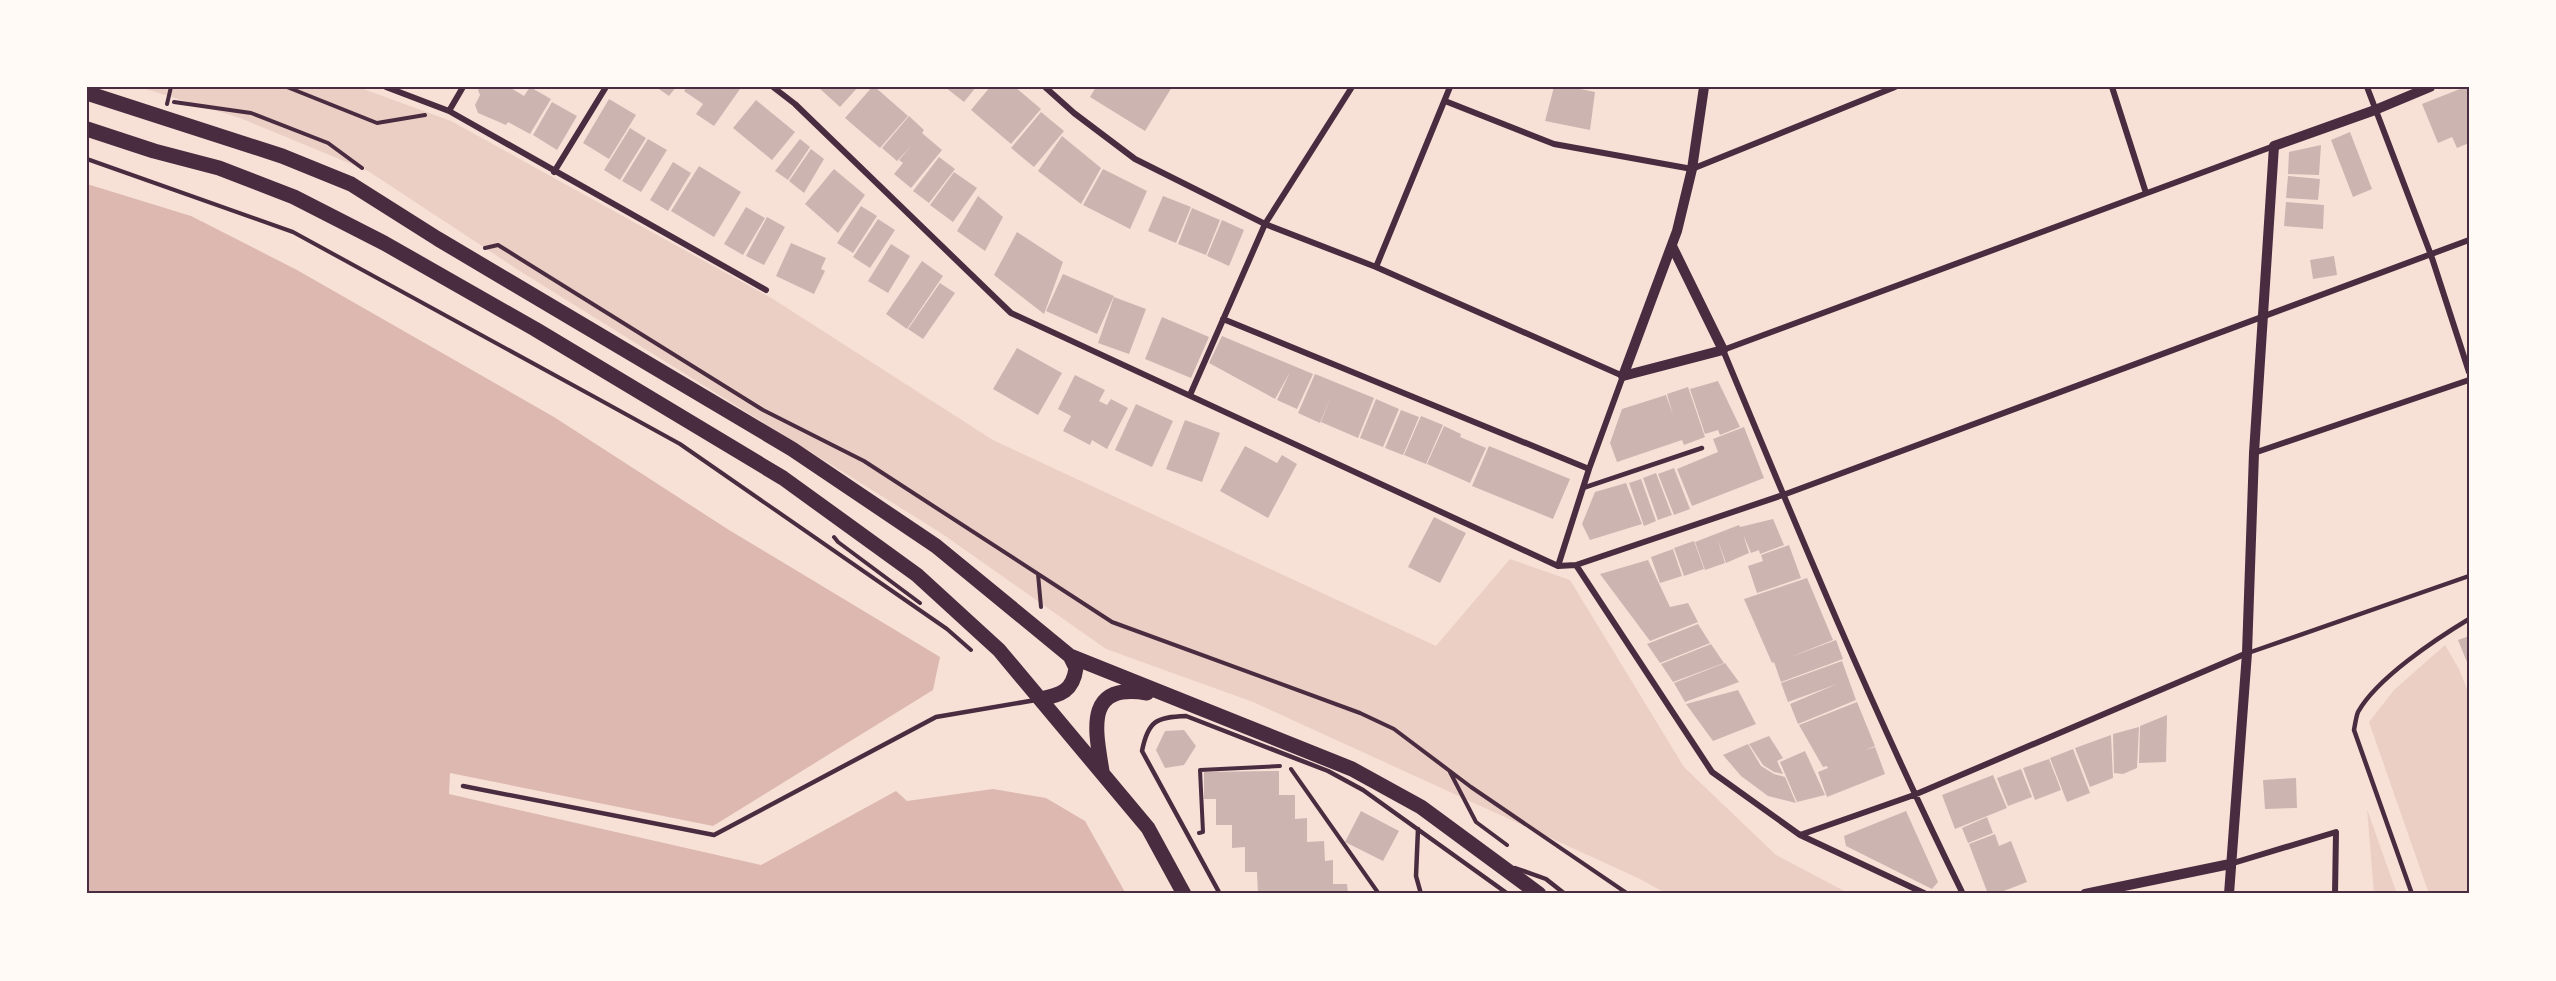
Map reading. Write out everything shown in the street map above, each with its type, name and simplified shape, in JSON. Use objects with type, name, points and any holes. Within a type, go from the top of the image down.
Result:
[{"type":"main road","points":[[87,93],[282,156],[351,184],[438,239],[792,448],[936,546],[1070,656],[1352,769],[1421,807],[1539,894]]},
{"type":"main road","points":[[87,129],[154,151],[219,168],[294,197],[384,243],[688,419],[783,478],[917,575],[999,650],[1148,828],[1184,894]]},
{"type":"main road","points":[[1040,699],[1058,696],[1072,685],[1076,668],[1070,656]]},
{"type":"main road","points":[[1102,771],[1095,731],[1096,715],[1101,704],[1120,692],[1133,691],[1168,696]]},
{"type":"street","points":[[386,87],[449,111],[766,290]]},
{"type":"street","points":[[449,111],[463,87]]},
{"type":"street","points":[[554,172],[606,87]]},
{"type":"street","points":[[773,87],[795,104],[1011,313],[1558,566],[1576,565],[1783,495],[2469,240]]},
{"type":"street","points":[[1045,87],[1074,113],[1135,159],[1265,224],[1376,267],[1623,376],[1723,350],[2375,110],[2430,87]]},
{"type":"street","points":[[1190,395],[1265,224],[1352,87]]},
{"type":"street","points":[[1376,267],[1450,87]]},
{"type":"street","points":[[1558,566],[1589,469],[1672,246],[1692,169],[1704,87]]},
{"type":"street","points":[[1445,102],[1554,144],[1692,169],[1895,87]]},
{"type":"street","points":[[2112,87],[2146,193]]},
{"type":"street","points":[[2367,87],[2431,255],[2469,372]]},
{"type":"street","points":[[2229,894],[2247,653],[2254,453],[2274,146]]},
{"type":"street","points":[[1672,246],[1723,350],[1783,495],[1914,795],[1963,894]]},
{"type":"street","points":[[1223,319],[1589,469]]},
{"type":"street","points":[[2254,453],[2469,380]]},
{"type":"street","points":[[1576,565],[1712,772],[1800,835],[1926,894]]},
{"type":"street","points":[[1800,835],[1914,795],[2247,653]]},
{"type":"street","points":[[2091,893],[2230,864],[2336,832],[2335,894]]},
{"type":"lane","points":[[1583,488],[1702,448]]},
{"type":"lane","points":[[2247,653],[2469,576]]},
{"type":"lane","points":[[2412,894],[2354,730],[2358,713],[2384,681],[2442,635],[2469,619]]},
{"type":"lane","points":[[463,786],[714,835],[936,717],[1040,699]]},
{"type":"lane","points":[[1220,894],[1142,751],[1145,736],[1153,722],[1167,717],[1186,716],[1328,771],[1363,790],[1508,894]]},
{"type":"lane","points":[[1418,829],[1416,876],[1421,894]]},
{"type":"lane","points":[[1494,861],[1546,879],[1565,894]]},
{"type":"path","points":[[288,87],[377,123],[449,111]]},
{"type":"path","points":[[167,101],[251,112],[328,143],[366,172]]},
{"type":"path","points":[[87,159],[292,232],[680,444],[947,630],[978,656]]},
{"type":"path","points":[[480,249],[498,245],[764,410],[864,461],[1112,622],[1360,713],[1394,729],[1448,770],[1628,894]]},
{"type":"path","points":[[831,533],[838,542],[942,618]]},
{"type":"path","points":[[1038,574],[1041,608]]},
{"type":"path","points":[[1188,838],[1203,832],[1200,770],[1288,765],[1379,894]]},
{"type":"path","points":[[1448,770],[1476,822],[1508,845]]},
{"type":"shaded area","points":[[139,87],[358,87],[451,121],[773,299],[993,440],[1436,646],[1510,559],[1570,580],[1684,767],[1776,855],[1850,894],[1667,894],[1638,878],[1253,702],[1106,649],[941,533],[523,273],[368,171],[240,118]]},
{"type":"shaded area","points":[[87,184],[191,216],[297,270],[554,417],[729,530],[940,657],[933,690],[713,826],[450,773],[449,794],[761,865],[896,791],[907,801],[993,789],[1046,798],[1085,821],[1126,894],[87,894]]},
{"type":"shaded area","points":[[2445,645],[2459,669],[2469,694],[2469,894],[2429,894],[2369,722],[2394,690]]},
{"type":"shaded area","points":[[2367,809],[2397,894],[2374,894]]},
{"type":"building","points":[[480,87],[509,87],[524,96],[530,87],[551,99],[530,134],[508,122],[506,125],[478,113],[475,105],[480,95],[478,90]]},
{"type":"building","points":[[656,87],[676,87],[669,96]]},
{"type":"building","points":[[687,87],[736,87],[740,89],[714,126],[696,114],[703,104],[684,91]]},
{"type":"building","points":[[818,87],[858,87],[840,107]]},
{"type":"building","points":[[872,87],[875,87],[908,116],[880,148],[845,118]]},
{"type":"building","points":[[945,87],[976,87],[964,102]]},
{"type":"building","points":[[990,87],[1015,87],[1041,109],[1011,144],[971,110]]},
{"type":"building","points":[[1096,87],[1172,87],[1145,131],[1090,97]]},
{"type":"building","points":[[1554,87],[1570,87],[1595,92],[1590,130],[1545,121]]},
{"type":"building","points":[[2469,87],[2469,143],[2457,148],[2452,137],[2438,143],[2422,104]]},
{"type":"building","points":[[609,99],[636,115],[609,159],[583,143]]},
{"type":"building","points":[[756,100],[795,132],[772,160],[733,128]]},
{"type":"building","points":[[552,102],[577,116],[557,150],[533,135]]},
{"type":"building","points":[[1041,112],[1064,131],[1034,167],[1011,148]]},
{"type":"building","points":[[909,116],[924,130],[922,133],[942,150],[911,188],[894,174],[903,163],[899,160],[913,144],[897,161],[882,148]]},
{"type":"building","points":[[630,128],[646,138],[620,180],[604,170]]},
{"type":"building","points":[[2350,132],[2372,189],[2353,197],[2331,140]]},
{"type":"building","points":[[1062,136],[1101,168],[1081,204],[1038,171]]},
{"type":"building","points":[[648,139],[667,150],[641,192],[622,181]]},
{"type":"building","points":[[800,139],[810,147],[788,180],[775,171]]},
{"type":"building","points":[[2321,145],[2319,175],[2288,174],[2289,152]]},
{"type":"building","points":[[811,149],[824,159],[804,193],[789,181]]},
{"type":"building","points":[[939,157],[955,169],[929,203],[913,191]]},
{"type":"building","points":[[673,162],[691,173],[668,211],[650,200]]},
{"type":"building","points":[[699,166],[741,192],[714,237],[671,211]]},
{"type":"building","points":[[834,169],[865,195],[838,233],[805,204]]},
{"type":"building","points":[[1103,169],[1147,191],[1130,229],[1083,205]]},
{"type":"building","points":[[954,172],[977,188],[953,222],[930,205]]},
{"type":"building","points":[[2288,176],[2320,179],[2318,200],[2286,198]]},
{"type":"building","points":[[978,196],[1003,217],[985,251],[957,231]]},
{"type":"building","points":[[1163,196],[1191,207],[1176,243],[1148,231]]},
{"type":"building","points":[[2286,202],[2324,205],[2323,229],[2284,226]]},
{"type":"building","points":[[861,206],[877,216],[853,253],[837,243]]},
{"type":"building","points":[[746,207],[765,218],[743,255],[724,244]]},
{"type":"building","points":[[1192,208],[1220,220],[1206,255],[1178,244]]},
{"type":"building","points":[[767,217],[785,227],[764,265],[746,256]]},
{"type":"building","points":[[878,219],[895,230],[870,268],[853,257]]},
{"type":"building","points":[[1222,220],[1244,230],[1229,266],[1207,256]]},
{"type":"building","points":[[1017,232],[1063,262],[1044,314],[994,275]]},
{"type":"building","points":[[791,243],[826,258],[821,269],[825,271],[814,294],[776,276]]},
{"type":"building","points":[[891,244],[910,256],[888,293],[868,281]]},
{"type":"building","points":[[2334,256],[2337,275],[2313,279],[2310,260]]},
{"type":"building","points":[[922,261],[943,276],[907,329],[886,314]]},
{"type":"building","points":[[1063,274],[1114,296],[1097,334],[1046,311]]},
{"type":"building","points":[[940,283],[955,293],[923,339],[908,329]]},
{"type":"building","points":[[1114,297],[1146,309],[1129,354],[1098,343]]},
{"type":"building","points":[[1162,317],[1209,337],[1191,378],[1145,359]]},
{"type":"building","points":[[1222,336],[1313,374],[1297,409],[1277,400],[1290,372],[1275,399],[1209,363]]},
{"type":"building","points":[[1017,348],[1062,373],[1038,415],[993,389]]},
{"type":"building","points":[[1315,374],[1374,398],[1358,438],[1321,422],[1331,396],[1320,423],[1298,413]]},
{"type":"building","points":[[1075,375],[1105,390],[1099,401],[1107,405],[1111,399],[1128,408],[1107,449],[1092,440],[1090,445],[1063,431],[1071,416],[1058,409]]},
{"type":"building","points":[[1718,381],[1740,427],[1720,435],[1718,430],[1705,434],[1690,389]]},
{"type":"building","points":[[1688,387],[1705,437],[1684,445],[1682,440],[1617,462],[1610,443],[1622,409],[1666,395],[1673,415],[1667,394]]},
{"type":"building","points":[[1376,399],[1399,409],[1383,447],[1360,438]]},
{"type":"building","points":[[1136,404],[1173,421],[1152,467],[1115,450]]},
{"type":"building","points":[[1401,410],[1419,417],[1403,455],[1385,448]]},
{"type":"building","points":[[1421,416],[1443,425],[1426,464],[1404,455]]},
{"type":"building","points":[[1185,420],[1220,433],[1202,482],[1166,469]]},
{"type":"building","points":[[1444,426],[1461,434],[1460,437],[1486,448],[1470,483],[1427,464]]},
{"type":"building","points":[[1744,427],[1764,478],[1692,506],[1677,469],[1718,452],[1713,439]]},
{"type":"building","points":[[1245,446],[1277,463],[1282,455],[1297,464],[1268,518],[1220,491]]},
{"type":"building","points":[[1489,446],[1570,479],[1553,519],[1472,486]]},
{"type":"building","points":[[1674,468],[1690,509],[1674,515],[1658,474]]},
{"type":"building","points":[[1656,473],[1672,515],[1658,520],[1643,478]]},
{"type":"building","points":[[1641,479],[1656,521],[1644,526],[1629,483]]},
{"type":"building","points":[[1626,483],[1642,524],[1590,540],[1582,524],[1595,492]]},
{"type":"building","points":[[1434,517],[1466,533],[1440,583],[1408,567]]},
{"type":"building","points":[[1773,519],[1784,545],[1760,554],[1759,550],[1751,553],[1743,534],[1749,553],[1726,563],[1717,538],[1725,563],[1705,570],[1695,542],[1739,525],[1740,527]]},
{"type":"building","points":[[1694,541],[1704,569],[1684,576],[1674,548]]},
{"type":"building","points":[[1789,545],[1801,578],[1757,593],[1748,566],[1763,561],[1761,555]]},
{"type":"building","points":[[1673,549],[1682,576],[1660,583],[1651,557]]},
{"type":"building","points":[[1648,560],[1670,607],[1688,603],[1698,622],[1650,641],[1600,574]]},
{"type":"building","points":[[1807,578],[1833,640],[1788,658],[1836,640],[1843,659],[1781,682],[1744,599]]},
{"type":"building","points":[[1698,624],[1710,643],[1660,663],[1647,644]]},
{"type":"building","points":[[2469,636],[2469,667],[2458,640]]},
{"type":"building","points":[[1711,644],[1724,663],[1673,682],[1661,664]]},
{"type":"building","points":[[1842,661],[1856,700],[1798,724],[1790,704],[1837,684],[1788,702],[1781,683]]},
{"type":"building","points":[[1725,663],[1739,682],[1685,702],[1674,683]]},
{"type":"building","points":[[1738,690],[1756,724],[1713,741],[1686,704]]},
{"type":"building","points":[[1857,702],[1875,746],[1865,750],[1875,747],[1885,774],[1827,797],[1818,772],[1828,768],[1823,767],[1799,725]]},
{"type":"building","points":[[2167,715],[2166,762],[2139,763],[2140,726]]},
{"type":"building","points":[[2139,727],[2137,768],[2123,774],[2114,773],[2113,734]]},
{"type":"building","points":[[1184,730],[1196,746],[1184,765],[1165,768],[1156,750],[1165,731]]},
{"type":"building","points":[[2111,735],[2113,778],[2090,787],[2075,748]]},
{"type":"building","points":[[1769,736],[1783,758],[1777,761],[1783,774],[1774,772],[1763,765],[1749,744]]},
{"type":"building","points":[[1748,744],[1761,766],[1774,774],[1785,777],[1796,803],[1768,796],[1741,776],[1723,755]]},
{"type":"building","points":[[2073,749],[2090,793],[2067,802],[2050,758]]},
{"type":"building","points":[[1805,751],[1825,795],[1797,802],[1780,762]]},
{"type":"building","points":[[2049,759],[2061,790],[2035,800],[2023,768]]},
{"type":"building","points":[[2021,769],[2032,797],[2008,806],[1997,778]]},
{"type":"building","points":[[1279,771],[1279,795],[1295,795],[1295,819],[1307,818],[1307,842],[1324,841],[1325,861],[1333,860],[1333,884],[1347,884],[1348,894],[1258,894],[1257,872],[1245,872],[1245,847],[1232,848],[1232,825],[1216,825],[1216,799],[1204,799],[1204,772]]},
{"type":"building","points":[[1993,775],[2007,808],[1955,829],[1942,795]]},
{"type":"building","points":[[2296,778],[2297,808],[2265,809],[2263,780]]},
{"type":"building","points":[[1361,811],[1399,831],[1383,861],[1345,842]]},
{"type":"building","points":[[1906,811],[1938,882],[1932,889],[1846,846],[1844,836]]},
{"type":"building","points":[[1987,817],[1993,833],[1968,843],[1962,828]]},
{"type":"building","points":[[1995,834],[1999,846],[2011,841],[2027,882],[1996,894],[1988,894],[1969,844]]}]
